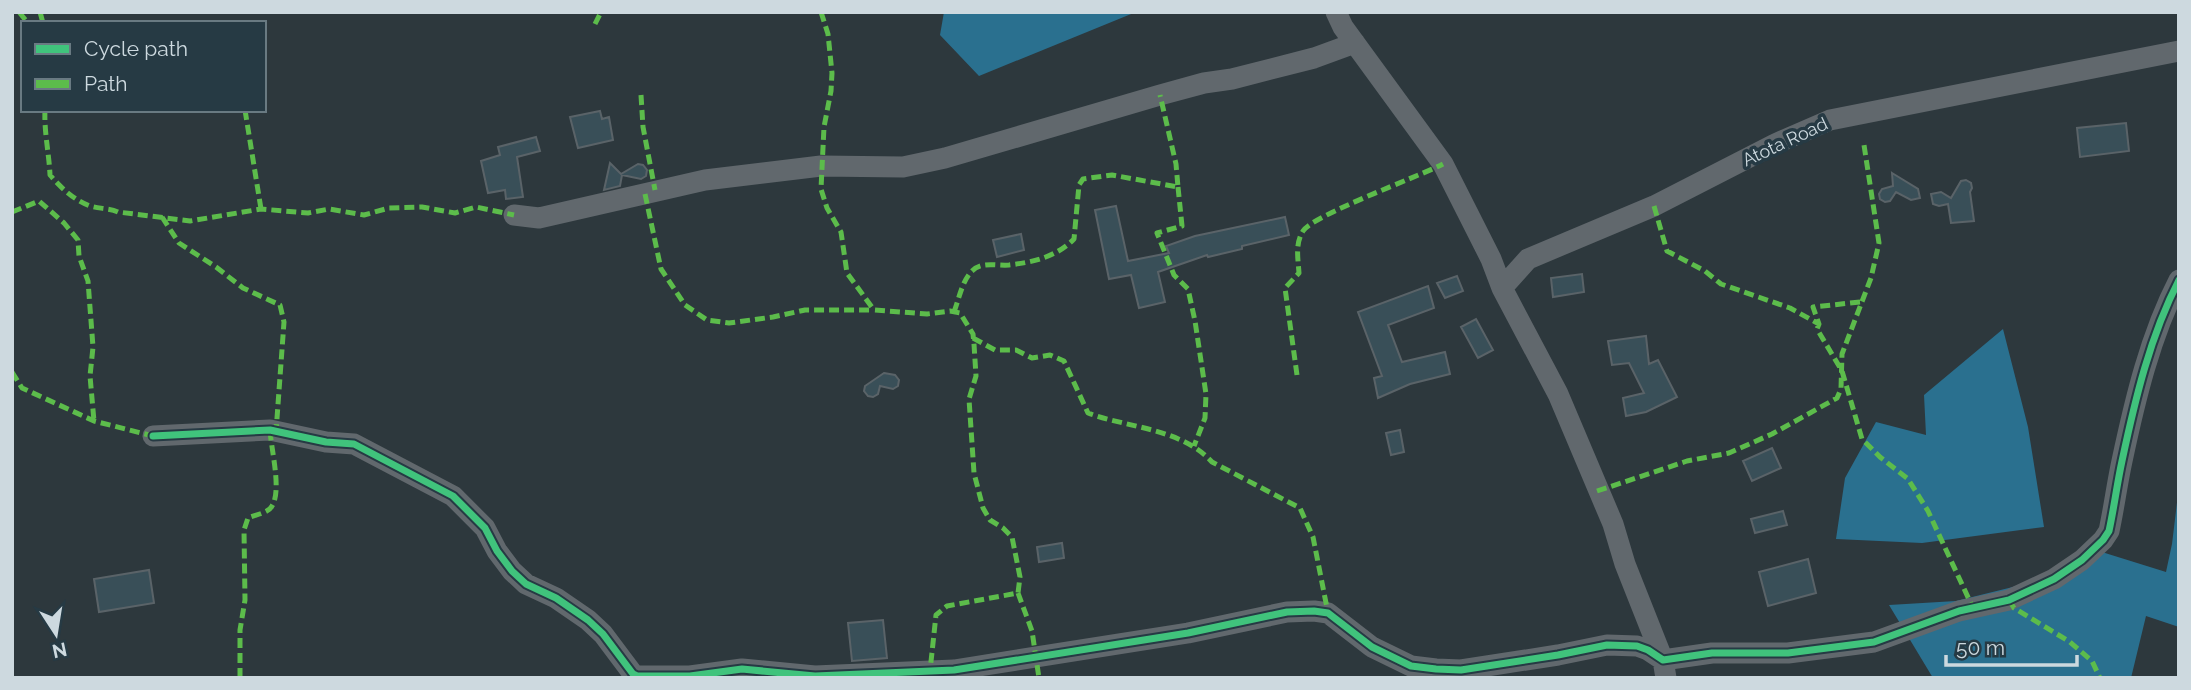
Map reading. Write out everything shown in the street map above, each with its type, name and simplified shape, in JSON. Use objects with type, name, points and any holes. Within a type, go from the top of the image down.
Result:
[{"type":"street","points":[[1336,12],[1343,27],[1443,163],[1491,259],[1502,288],[1558,394],[1613,524],[1664,669]]},
{"type":"street","points":[[514,215],[539,218],[705,180],[821,166],[903,167],[946,158],[1160,95],[1314,58],[1356,44]]},
{"type":"street","name":"Atota Road","points":[[1502,288],[1528,259],[1654,206],[1775,144],[1830,120],[2179,51]]},
{"type":"street","points":[[1664,669],[1712,653],[1788,653],[1874,642],[1959,611],[2009,600],[2054,579],[2082,560],[2109,531],[2122,462],[2150,351],[2165,306],[2179,280]]},
{"type":"street","points":[[153,436],[270,430],[326,442],[354,444],[453,496],[485,528],[512,571],[526,584],[568,605],[588,620],[637,676],[690,676],[743,669],[815,676],[954,670],[1188,633],[1287,611],[1328,613],[1372,647],[1410,666],[1461,670],[1624,644],[1648,650],[1664,669]]},
{"type":"shaded area","points":[[944,12],[1136,12],[979,76],[940,35]]},
{"type":"shaded area","points":[[2003,329],[2028,427],[2044,527],[1922,543],[1836,539],[1845,478],[1876,422],[1926,435],[1924,395]]},
{"type":"shaded area","points":[[2179,486],[2179,627],[2146,616],[2131,678],[1933,678],[1889,605],[1956,601],[2029,583],[2089,548],[2166,572]]},
{"type":"building","points":[[600,111],[602,119],[609,117],[613,140],[578,148],[570,117]]},
{"type":"building","points":[[2126,123],[2129,151],[2080,157],[2077,128]]},
{"type":"building","points":[[536,137],[540,151],[517,157],[523,197],[506,199],[505,190],[488,193],[481,161],[500,155],[498,147]]},
{"type":"building","points":[[610,163],[621,174],[638,164],[643,165],[647,170],[646,176],[641,179],[622,175],[620,186],[604,190]]},
{"type":"building","points":[[1892,173],[1918,189],[1920,198],[1911,200],[1896,192],[1890,201],[1880,199],[1882,189],[1893,186]]},
{"type":"building","points":[[1961,181],[1971,183],[1972,188],[1970,192],[1974,221],[1951,223],[1948,204],[1933,204],[1931,194],[1941,192],[1951,198]]},
{"type":"building","points":[[1116,206],[1128,261],[1169,253],[1166,246],[1195,236],[1285,217],[1289,235],[1242,246],[1242,249],[1208,257],[1207,255],[1158,272],[1165,302],[1139,308],[1131,275],[1109,279],[1095,210]]},
{"type":"building","points":[[1021,234],[1024,250],[997,257],[993,240]]},
{"type":"building","points":[[1582,274],[1584,292],[1553,297],[1551,278]]},
{"type":"building","points":[[1457,276],[1463,291],[1445,298],[1437,283]]},
{"type":"building","points":[[1428,286],[1434,308],[1388,325],[1402,362],[1445,352],[1450,374],[1410,384],[1378,398],[1374,378],[1382,376],[1358,312]]},
{"type":"building","points":[[1476,319],[1493,350],[1478,358],[1461,327]]},
{"type":"building","points":[[1646,336],[1649,364],[1658,360],[1677,397],[1646,412],[1626,416],[1623,398],[1644,393],[1629,363],[1612,365],[1608,341]]},
{"type":"building","points":[[884,373],[895,375],[899,380],[898,386],[893,389],[880,386],[878,394],[868,396],[864,391],[865,386]]},
{"type":"building","points":[[1400,430],[1404,452],[1391,455],[1386,433]]},
{"type":"building","points":[[1772,448],[1781,468],[1752,481],[1743,461]]},
{"type":"building","points":[[1783,511],[1787,525],[1755,533],[1751,519]]},
{"type":"building","points":[[1062,543],[1064,558],[1039,562],[1037,547]]},
{"type":"building","points":[[1808,559],[1816,593],[1768,606],[1759,572]]},
{"type":"building","points":[[149,570],[154,603],[99,612],[94,579]]},
{"type":"building","points":[[883,620],[887,658],[852,661],[848,623]]},
{"type":"marked path","points":[[19,12],[26,21]]},
{"type":"marked path","points":[[40,12],[42,21]]},
{"type":"marked path","points":[[595,24],[601,12]]},
{"type":"marked path","points":[[821,12],[828,34],[832,73],[824,127],[821,189],[827,208],[841,232],[847,273],[874,310],[927,314],[950,311],[960,313],[973,334],[976,376],[969,399],[974,473],[983,508],[990,520],[1012,537],[1020,577],[1018,593],[947,606],[936,615],[930,671]]},
{"type":"marked path","points":[[641,95],[643,127],[655,190]]},
{"type":"marked path","points":[[954,312],[961,290],[976,268],[1036,260],[1060,250],[1074,239],[1079,185],[1083,179],[1112,175],[1178,187],[1176,164],[1160,95]]},
{"type":"marked path","points":[[45,112],[50,175],[73,197],[94,207],[190,221],[261,209],[308,213],[329,209],[364,215],[389,208],[422,207],[455,213],[476,207],[514,215]]},
{"type":"marked path","points":[[245,112],[261,209]]},
{"type":"marked path","points":[[1597,491],[1687,461],[1729,453],[1772,434],[1837,398],[1841,389],[1842,354],[1871,278],[1879,243],[1864,145]]},
{"type":"marked path","points":[[1297,375],[1285,288],[1299,273],[1298,246],[1303,231],[1345,206],[1443,164]]},
{"type":"marked path","points":[[1178,187],[1182,226],[1157,233],[1174,275],[1188,289],[1195,321],[1206,394],[1205,418],[1194,446]]},
{"type":"marked path","points":[[645,194],[661,269],[685,305],[707,320],[729,323],[805,310],[874,310]]},
{"type":"marked path","points":[[12,212],[39,201],[64,223],[78,240],[79,256],[88,281],[93,347],[90,376],[94,421]]},
{"type":"marked path","points":[[1654,206],[1667,251],[1705,271],[1721,284],[1790,308],[1819,324]]},
{"type":"marked path","points":[[162,217],[179,243],[243,288],[280,305],[284,322],[276,432]]},
{"type":"marked path","points":[[1860,302],[1813,307],[1819,324],[1817,329],[1842,371],[1862,439],[1908,479],[1928,511],[1973,608]]},
{"type":"marked path","points":[[973,338],[995,350],[1016,350],[1032,358],[1050,355],[1064,361],[1088,413],[1153,430],[1185,442],[1212,462],[1300,508],[1313,537],[1328,613]]},
{"type":"marked path","points":[[12,372],[22,388],[94,421],[153,436]]},
{"type":"marked path","points":[[240,678],[240,630],[245,600],[244,530],[248,518],[268,510],[275,499],[276,480],[270,430]]},
{"type":"marked path","points":[[1018,593],[1032,631],[1039,678]]},
{"type":"marked path","points":[[2009,600],[2014,608],[2070,642],[2092,661],[2100,678]]},
{"type":"cycle path","points":[[153,436],[270,430],[326,442],[354,444],[453,496],[485,528],[512,571],[526,584],[556,598],[588,620],[637,676],[690,676],[742,669],[815,676],[954,670],[1188,633],[1287,612],[1314,611],[1328,613],[1372,647],[1411,666],[1436,669],[1461,670],[1607,645],[1637,646],[1663,660],[1712,653],[1788,653],[1874,642],[1959,611],[2009,600],[2054,579],[2082,560],[2103,540],[2109,531],[2120,470],[2144,369],[2179,280]]}]
